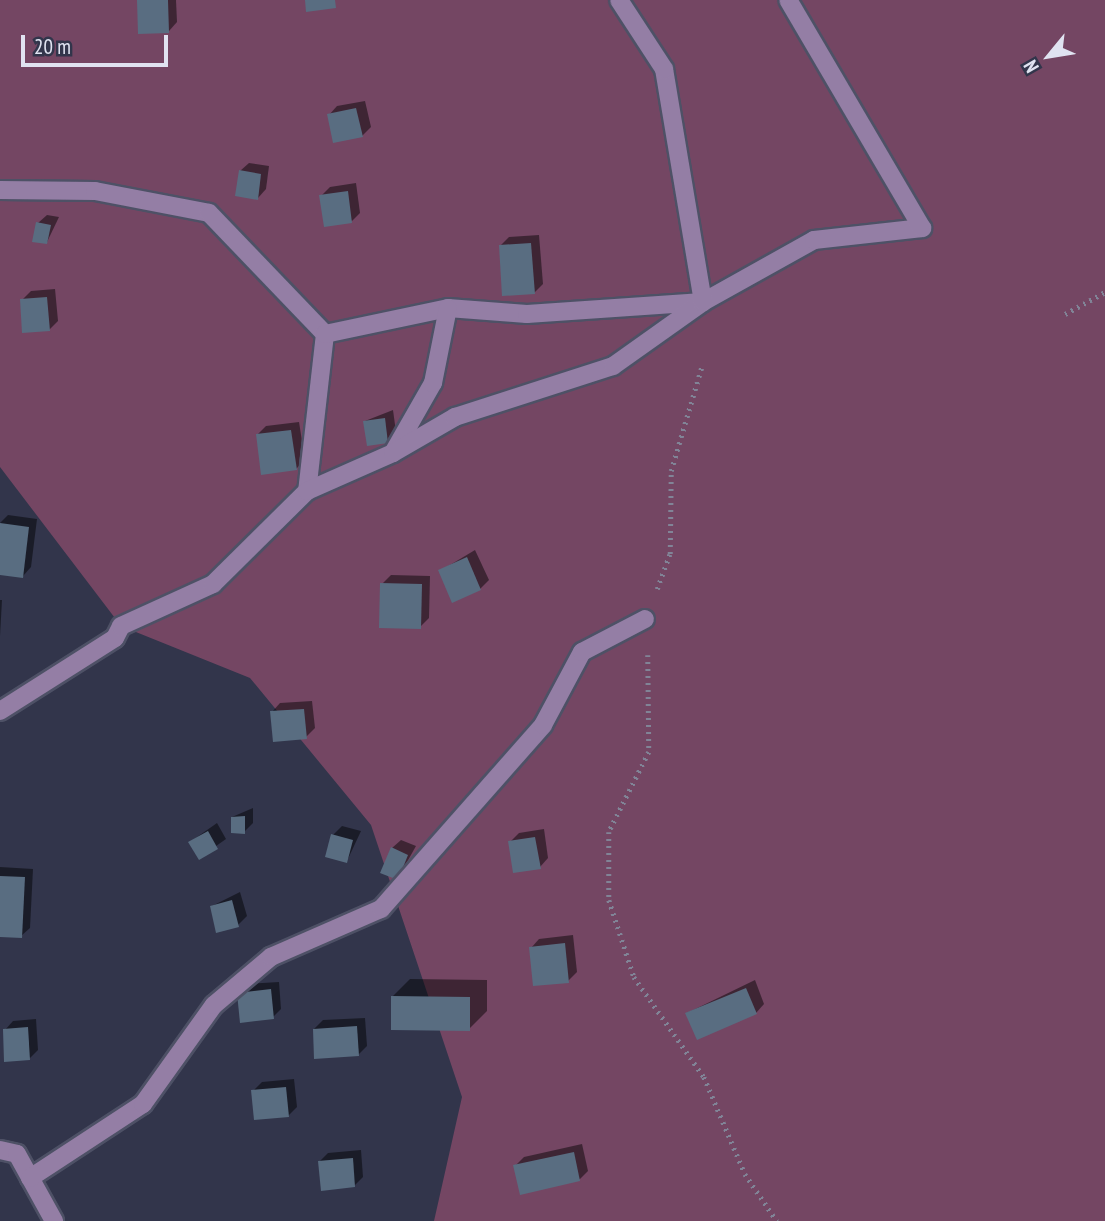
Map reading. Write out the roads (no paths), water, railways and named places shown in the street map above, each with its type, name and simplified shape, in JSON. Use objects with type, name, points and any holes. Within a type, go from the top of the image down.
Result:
[{"type":"street","points":[[619,0],[664,69],[703,302]]},
{"type":"street","points":[[0,711],[115,638],[121,626],[214,584],[307,491],[393,453],[455,417],[613,366],[703,302],[814,240],[922,228],[788,0]]},
{"type":"street","points":[[0,190],[95,191],[209,213],[325,334]]},
{"type":"street","points":[[325,334],[448,308],[527,314],[703,302]]},
{"type":"street","points":[[393,453],[433,383],[448,308]]},
{"type":"street","points":[[307,491],[325,334]]},
{"type":"street","points":[[30,1178],[144,1104],[214,1005],[271,957],[381,909],[543,725],[582,652],[645,619]]},
{"type":"street","points":[[0,1150],[17,1154],[54,1221]]}]
